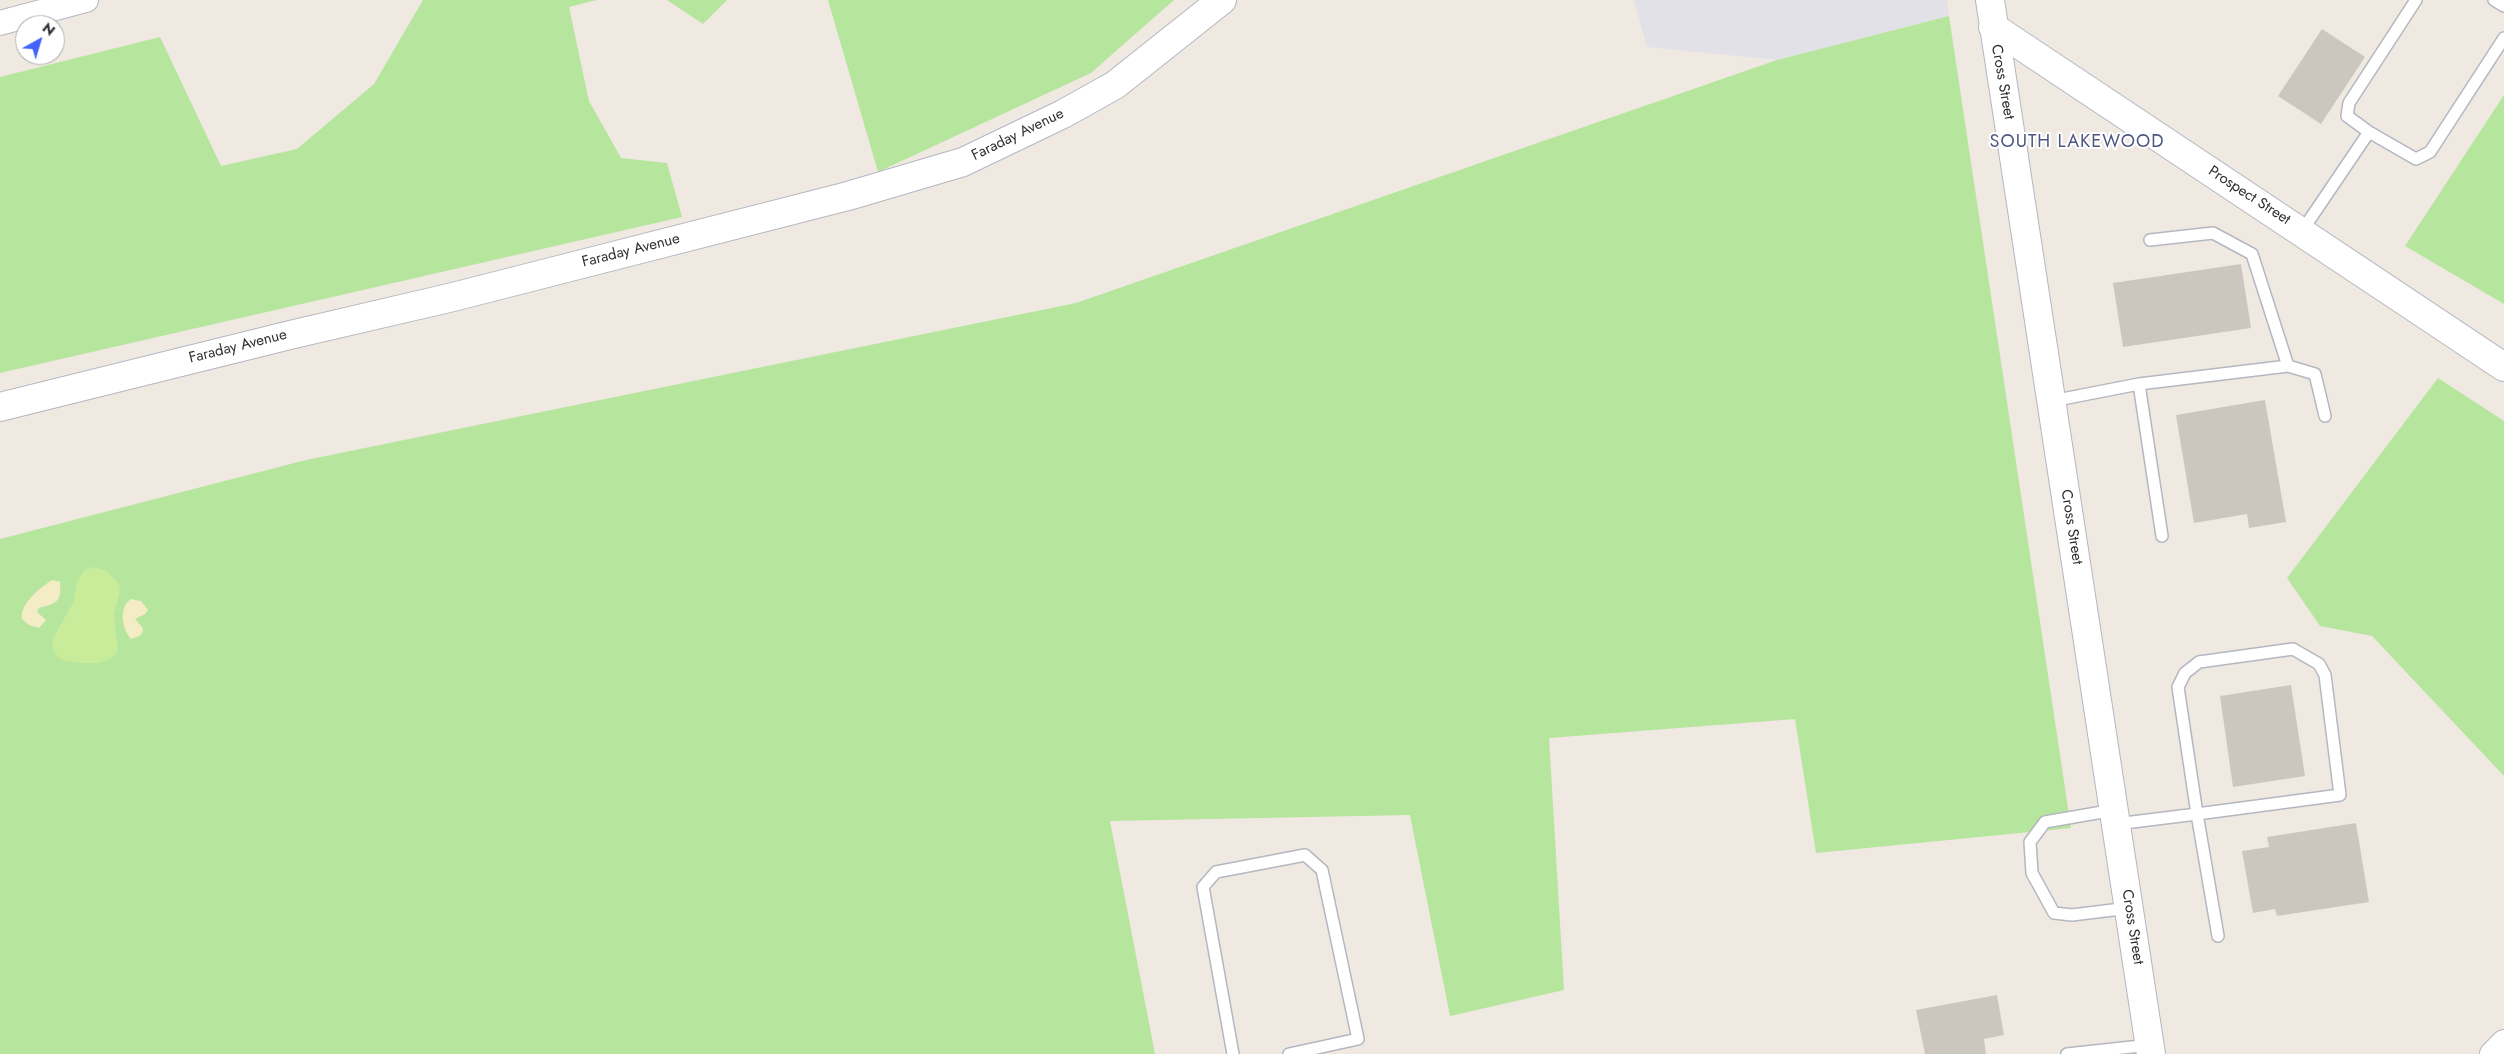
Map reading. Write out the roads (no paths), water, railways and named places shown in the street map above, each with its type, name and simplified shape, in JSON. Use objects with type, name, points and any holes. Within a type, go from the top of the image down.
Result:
[{"type":"street","points":[[0,23],[86,0]]},
{"type":"street","name":"Faraday Avenue","points":[[0,407],[290,335],[453,297],[886,187],[954,164],[1063,114],[1115,85],[1222,0]]},
{"type":"street","name":"Cross Street","points":[[1990,0],[2151,1050]]},
{"type":"street","name":"Prospect Street","points":[[1993,27],[2504,367]]},
{"type":"street","points":[[2492,1054],[2504,1042]]},
{"type":"lane","points":[[2416,0],[2349,103],[2348,116],[2369,132],[2416,158],[2430,152],[2504,38]]},
{"type":"lane","points":[[2494,0],[2504,6]]},
{"type":"lane","points":[[2302,231],[2369,132]]},
{"type":"lane","points":[[2150,240],[2213,232],[2252,254],[2288,366]]},
{"type":"lane","points":[[2052,401],[2139,384],[2288,366],[2315,374],[2325,416]]},
{"type":"lane","points":[[2139,384],[2162,536]]},
{"type":"lane","points":[[2129,908],[2072,915],[2054,913],[2032,873],[2030,842],[2045,822],[2197,814],[2340,795],[2325,675],[2319,664],[2293,649],[2199,662],[2185,673],[2178,687],[2197,814],[2218,936]]},
{"type":"lane","points":[[1233,1054],[1203,887],[1216,872],[1305,855],[1322,870],[1358,1039],[1289,1054]]},
{"type":"lane","points":[[2067,1054],[2151,1050]]},
{"type":"district","name":"SOUTH LAKEWOOD","points":[[2077,143]]}]
